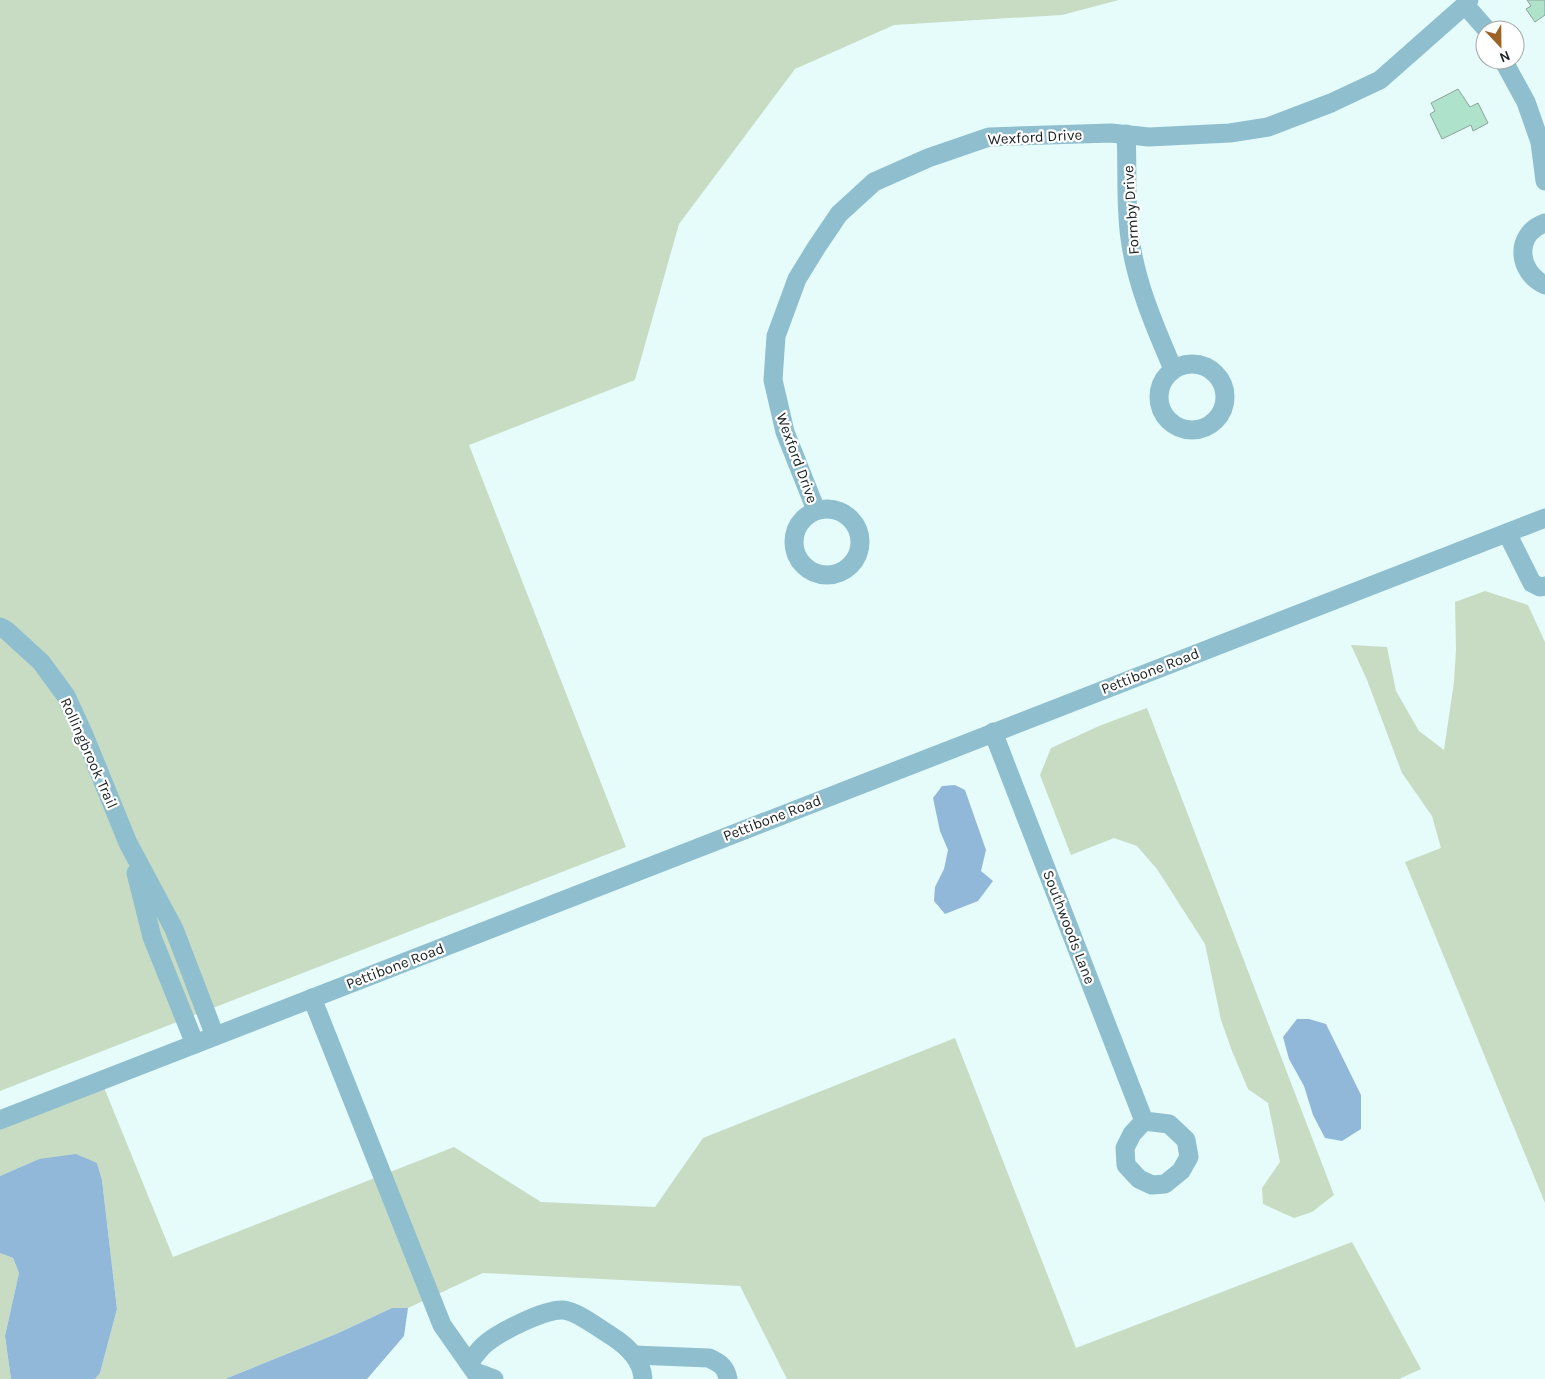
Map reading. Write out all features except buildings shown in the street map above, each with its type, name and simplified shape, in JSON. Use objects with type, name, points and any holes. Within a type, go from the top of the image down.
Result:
[{"type":"street","points":[[1467,3],[1480,20]]},
{"type":"street","name":"Wexford Drive","points":[[816,510],[785,432],[773,380],[776,336],[797,280],[839,214],[874,182],[928,158],[989,137],[1111,133],[1149,137],[1230,133],[1268,127],[1331,103],[1380,80],[1467,3]]},
{"type":"street","points":[[1508,70],[1526,102],[1540,142],[1545,181]]},
{"type":"street","name":"Formby Drive","points":[[1126,134],[1130,238],[1137,276],[1173,369]]},
{"type":"street","points":[[1545,223],[1534,229],[1527,237],[1523,246],[1522,256],[1530,275],[1545,285]]},
{"type":"street","name":"Pettibone Road","points":[[0,1120],[1545,518]]},
{"type":"street","points":[[1507,533],[1532,582],[1540,587],[1545,586]]},
{"type":"street","name":"Rollingbrook Trail","points":[[0,627],[6,630],[42,662],[66,696],[128,843],[174,929],[215,1036]]},
{"type":"street","name":"Southwoods Lane","points":[[993,732],[1144,1121]]},
{"type":"street","name":"Rollingbrook Trail","points":[[128,843],[152,937],[195,1044]]},
{"type":"street","points":[[312,998],[442,1325],[475,1372],[494,1379]]},
{"type":"street","points":[[469,1363],[483,1346],[515,1326],[551,1312],[564,1310],[578,1316],[618,1340],[634,1355],[642,1370],[643,1379]]},
{"type":"street","points":[[634,1355],[709,1358],[720,1363],[726,1370],[728,1379]]},
{"type":"green space","points":[[0,0],[1119,0],[1062,15],[894,25],[795,69],[679,224],[635,380],[469,445],[626,847],[0,1091]]},
{"type":"green space","points":[[1485,591],[1528,605],[1545,642],[1545,1203],[1405,862],[1441,848],[1432,816],[1402,773],[1367,680],[1351,645],[1387,647],[1396,691],[1419,731],[1444,750],[1454,682],[1456,649],[1455,602]]},
{"type":"green space","points":[[1147,708],[1334,1195],[1312,1212],[1294,1218],[1263,1204],[1262,1188],[1280,1162],[1268,1103],[1248,1089],[1232,1051],[1221,1020],[1205,944],[1157,869],[1137,846],[1114,838],[1071,855],[1040,775],[1051,748],[1099,726]]},
{"type":"green space","points":[[955,1038],[1076,1348],[1352,1242],[1421,1369],[1399,1379],[787,1379],[740,1286],[483,1273],[408,1308],[392,1308],[336,1334],[225,1379],[95,1379],[100,1373],[117,1309],[102,1180],[97,1163],[39,1159],[0,1176],[0,1120],[101,1080],[173,1257],[454,1147],[541,1202],[655,1207],[703,1138]]},
{"type":"green space","points":[[0,1253],[13,1258],[19,1273],[5,1336],[11,1379],[0,1379]]},
{"type":"water","points":[[955,785],[965,790],[986,850],[981,871],[993,881],[978,901],[945,914],[934,901],[935,887],[944,869],[948,850],[940,831],[933,798],[942,786]]},
{"type":"water","points":[[1297,1019],[1309,1019],[1326,1024],[1361,1095],[1361,1129],[1342,1141],[1325,1138],[1313,1115],[1304,1086],[1289,1059],[1283,1037]]},
{"type":"water","points":[[76,1154],[97,1163],[102,1180],[117,1309],[100,1373],[95,1379],[11,1379],[5,1336],[19,1273],[13,1258],[0,1253],[0,1176],[39,1159]]},
{"type":"water","points":[[392,1308],[408,1308],[404,1336],[367,1379],[225,1379],[336,1334]]}]
